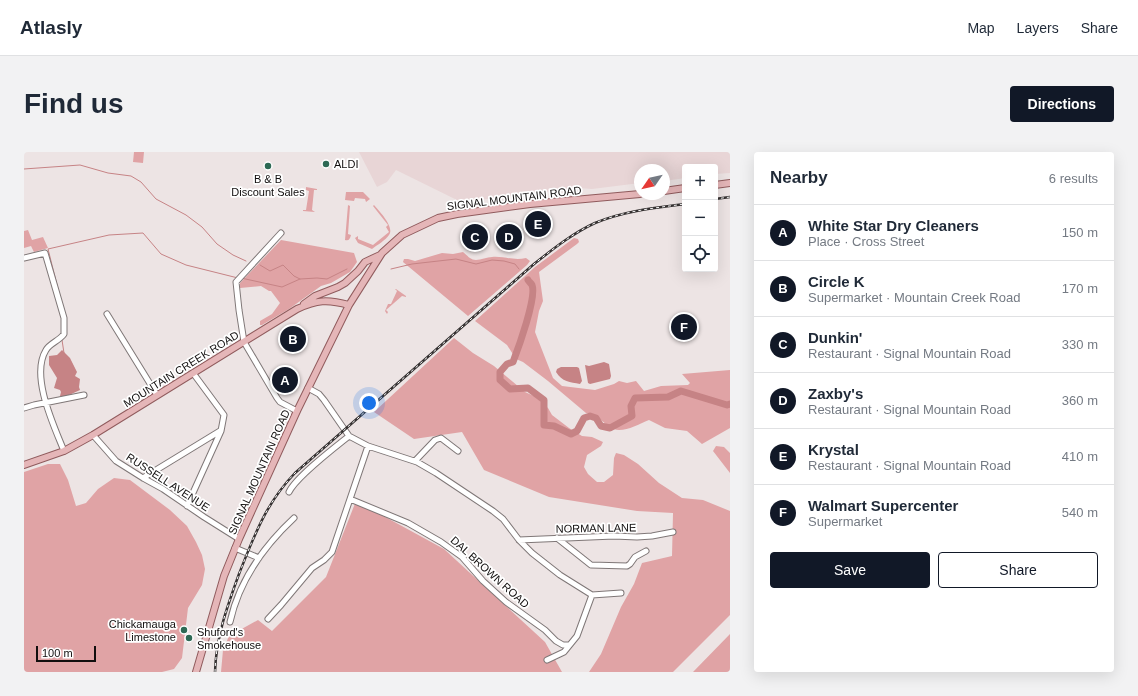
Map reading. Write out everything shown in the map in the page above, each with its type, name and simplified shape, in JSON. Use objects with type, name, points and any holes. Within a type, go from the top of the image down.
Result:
[{"type":"main road","points":[[718,185],[730,183]]},
{"type":"main road","points":[[670,190],[682,188]]},
{"type":"main road","name":"SIGNAL MOUNTAIN ROAD","points":[[196,672],[224,576],[235,548],[308,388],[349,306],[380,255],[402,235],[438,218],[530,204],[634,195]]},
{"type":"main road","points":[[297,309],[315,296],[345,283],[365,262],[380,255]]},
{"type":"main road","name":"MOUNTAIN CREEK ROAD","points":[[24,465],[64,451],[93,436],[297,309],[318,301],[335,302],[349,306]]},
{"type":"street","points":[[281,233],[236,282],[244,342],[280,402],[297,411]]},
{"type":"street","points":[[24,258],[44,253],[64,318],[64,334],[60,339],[53,342],[46,351],[42,362],[41,379],[46,403],[64,451]]},
{"type":"street","points":[[107,314],[157,395]]},
{"type":"street","points":[[187,506],[221,431],[224,415],[193,373]]},
{"type":"street","points":[[308,388],[319,394],[349,436],[368,446],[415,461],[494,511],[532,553],[560,575],[592,595],[621,593]]},
{"type":"street","points":[[24,408],[84,395]]},
{"type":"street","points":[[143,478],[221,431]]},
{"type":"street","name":"RUSSELL AVENUE","points":[[93,436],[116,461],[163,489],[239,539]]},
{"type":"street","points":[[289,492],[298,481],[330,451],[349,436]]},
{"type":"street","points":[[415,461],[435,440],[440,438],[458,451]]},
{"type":"street","points":[[268,619],[312,568],[324,560],[332,552],[368,446]]},
{"type":"street","name":"DAL BROWN ROAD","points":[[350,499],[408,523],[441,542],[462,557],[483,581],[506,602],[545,630],[556,641],[563,645],[568,645]]},
{"type":"street","points":[[230,622],[233,609],[243,584],[259,558],[282,529],[294,518]]},
{"type":"street","name":"NORMAN LANE","points":[[519,540],[645,536],[673,532]]},
{"type":"street","points":[[557,538],[591,565],[627,566],[635,557],[646,551]]},
{"type":"street","points":[[235,548],[259,558]]},
{"type":"street","points":[[547,660],[564,652],[568,645],[574,641],[592,595]]},
{"type":"shaded area","points":[[134,152],[144,152],[143,163],[133,162]]},
{"type":"shaded area","points":[[359,152],[730,152],[730,173],[718,174],[718,164],[682,164],[682,178],[670,180],[670,164],[634,164],[634,184],[592,189],[579,188],[461,202],[396,170],[387,182],[377,187]]},
{"type":"shaded area","points":[[306,187],[317,189],[314,190],[312,210],[315,212],[303,211],[306,210],[309,191],[306,190]]},
{"type":"shaded area","points":[[346,192],[363,192],[370,199],[366,202],[365,199],[355,198],[354,201],[345,200]]},
{"type":"shaded area","points":[[348,205],[350,206],[348,234],[351,235],[349,239],[345,240]]},
{"type":"shaded area","points":[[374,205],[386,219],[390,228],[390,232],[386,239],[372,249],[358,243],[355,238],[358,236],[358,239],[373,245],[389,232],[386,227],[388,225],[373,206]]},
{"type":"shaded area","points":[[28,230],[32,240],[43,237],[48,248],[34,252],[31,246],[24,248],[24,231]]},
{"type":"shaded area","points":[[574,238],[578,239],[579,242],[539,272],[543,301],[539,311],[535,332],[553,378],[562,386],[595,390],[619,381],[627,383],[636,381],[644,391],[661,386],[688,385],[690,383],[682,374],[730,370],[730,428],[702,444],[687,431],[665,428],[649,420],[626,429],[614,429],[595,415],[586,413],[548,381],[523,362],[516,359],[507,345],[475,321],[535,267]]},
{"type":"shaded area","points":[[281,240],[354,253],[357,262],[350,272],[331,283],[321,286],[289,309],[260,325],[260,321],[272,314],[280,303],[271,291],[261,286],[240,288],[240,283]]},
{"type":"shaded area","points":[[463,252],[474,260],[496,257],[517,259],[526,258],[530,261],[468,316],[403,262],[404,259],[415,261],[442,253],[453,254]]},
{"type":"shaded area","points":[[396,289],[406,297],[402,296],[386,310],[388,312],[387,314],[385,311],[388,304],[391,304],[397,291]]},
{"type":"shaded area","points":[[454,338],[473,353],[494,366],[525,392],[536,397],[548,408],[552,415],[569,428],[582,436],[592,437],[603,442],[601,446],[587,455],[584,467],[588,474],[597,482],[604,482],[613,475],[614,458],[616,453],[624,455],[638,464],[659,483],[682,498],[703,500],[730,511],[730,615],[673,672],[589,672],[601,654],[621,607],[634,584],[642,563],[672,556],[673,513],[637,511],[549,497],[484,470],[462,432],[414,439],[374,412]]},
{"type":"shaded area","points":[[62,350],[70,358],[77,372],[75,376],[80,379],[80,390],[67,396],[60,396],[60,390],[54,388],[57,378],[49,365],[49,356],[57,355]]},
{"type":"shaded area","points":[[604,362],[609,364],[610,379],[590,384],[588,383],[585,365],[589,366]]},
{"type":"shaded area","points":[[561,367],[579,368],[582,381],[580,384],[566,381],[561,378],[556,372],[557,369]]},
{"type":"shaded area","points":[[716,446],[724,447],[730,453],[730,473],[713,451]]},
{"type":"shaded area","points":[[48,464],[60,464],[68,480],[76,506],[86,503],[98,489],[114,478],[130,480],[170,510],[187,526],[202,555],[205,569],[202,585],[188,608],[182,658],[174,669],[162,672],[24,672],[24,472]]},
{"type":"shaded area","points":[[356,501],[444,549],[545,642],[562,672],[221,672],[223,650],[229,636],[258,620],[272,631],[326,577]]},
{"type":"shaded area","points":[[730,634],[730,672],[693,672]]},
{"type":"waterway","points":[[24,169],[80,165],[108,173],[131,176],[141,182],[156,199],[186,215],[202,227],[217,244],[233,255],[246,261]]},
{"type":"waterway","points":[[60,297],[48,249],[109,235],[143,233],[161,254],[186,265],[238,278]]},
{"type":"waterway","points":[[391,269],[412,264],[456,259],[476,264],[492,260],[504,261],[515,264],[519,269]]},
{"type":"waterway","points":[[260,265],[270,271],[283,265],[294,276],[300,279]]},
{"type":"waterway","points":[[241,278],[282,287],[300,279],[327,279],[347,269]]},
{"type":"waterway","points":[[528,280],[532,285],[533,291],[530,311],[513,362],[507,364],[500,372],[500,380],[510,389],[528,388],[544,400],[544,425],[554,426],[571,434],[577,431],[584,418],[590,416],[596,418],[601,426],[610,428],[632,416],[631,406],[635,398],[668,397],[681,391],[727,405],[730,404]]},
{"type":"waterway","points":[[62,340],[64,353]]},
{"type":"railway","points":[[718,199],[730,197]]},
{"type":"railway","points":[[215,672],[217,647],[220,634],[230,598],[239,574],[268,508],[295,473],[534,264],[563,242],[587,227],[606,219],[639,210],[682,204]]},
{"type":"place","name":"ALDI","points":[[326,164]]},
{"type":"place","name":"B & B Discount Sales","points":[[268,166]]},
{"type":"place","name":"Krystal","points":[[538,224]]},
{"type":"place","name":"Dunkin'","points":[[475,237]]},
{"type":"place","name":"Zaxby's","points":[[509,237]]},
{"type":"place","name":"Walmart Supercenter","points":[[684,327]]},
{"type":"place","name":"Circle K","points":[[293,339]]},
{"type":"place","name":"White Star Dry Cleaners","points":[[285,380]]},
{"type":"place","name":"Chickamauga Limestone","points":[[184,630]]},
{"type":"place","name":"Shuford's Smokehouse","points":[[189,638]]}]
